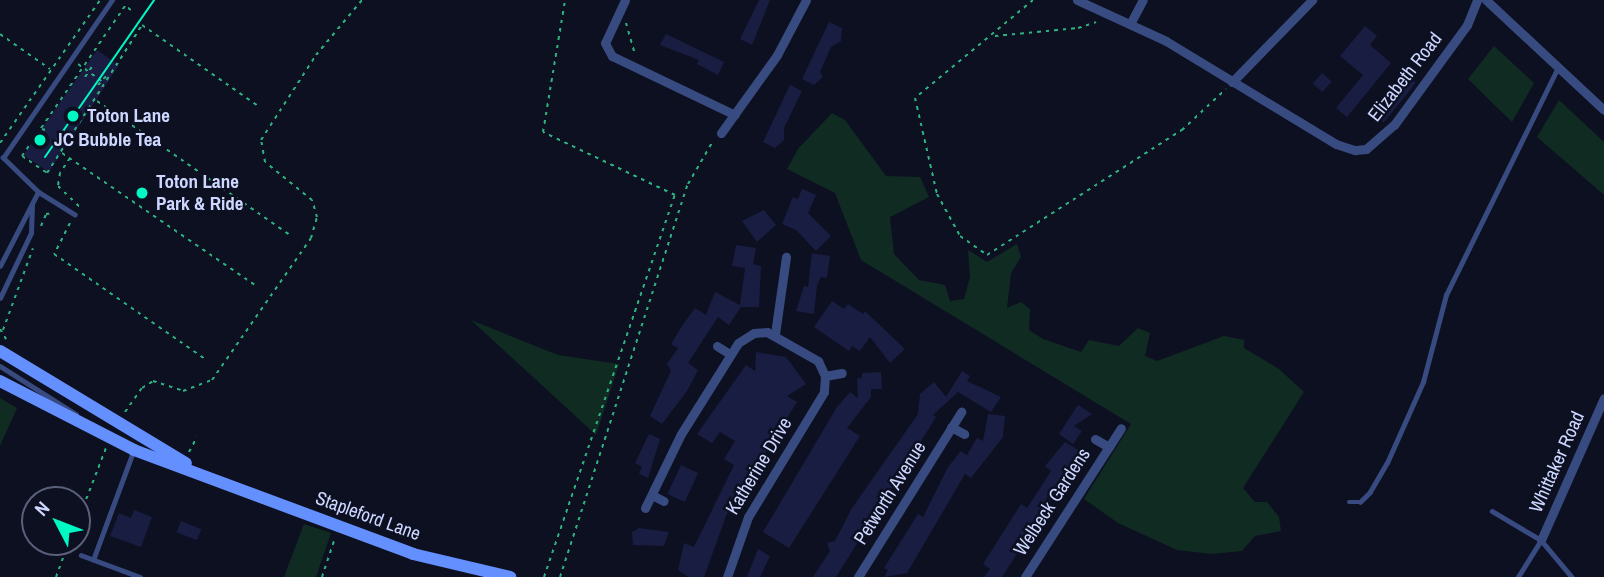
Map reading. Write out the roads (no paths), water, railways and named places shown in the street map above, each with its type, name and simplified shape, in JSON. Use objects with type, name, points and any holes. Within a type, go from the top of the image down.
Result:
[{"type":"main road","name":"Stapleford Lane","points":[[0,351],[217,479]]},
{"type":"main road","points":[[0,382],[107,438]]},
{"type":"main road","name":"Stapleford Lane","points":[[107,438],[413,554],[510,577]]},
{"type":"street","points":[[721,133],[776,55],[806,0]]},
{"type":"street","points":[[1077,0],[1108,17],[1130,24],[1232,82],[1312,0]]},
{"type":"street","points":[[1130,24],[1143,0]]},
{"type":"street","name":"Elizabeth Road","points":[[1232,82],[1336,144],[1366,149],[1394,125],[1467,25],[1477,0]]},
{"type":"street","points":[[1487,0],[1604,110]]},
{"type":"street","points":[[623,4],[605,43],[612,56],[735,115]]},
{"type":"street","points":[[775,334],[786,257]]},
{"type":"street","points":[[645,508],[681,434],[730,354],[746,337],[775,334],[818,361],[825,376],[842,373]]},
{"type":"street","points":[[717,346],[730,354]]},
{"type":"street","name":"Katherine Drive","points":[[727,577],[740,532],[820,400],[825,376]]},
{"type":"street","name":"Whittaker Road","points":[[1541,540],[1604,398]]},
{"type":"street","name":"Petworth Avenue","points":[[858,577],[961,412]]},
{"type":"street","points":[[951,427],[964,435]]},
{"type":"street","name":"Welbeck Gardens","points":[[1025,577],[1121,428]]},
{"type":"street","name":"Welbeck Gardens","points":[[1095,439],[1109,447]]},
{"type":"street","points":[[652,495],[664,501]]},
{"type":"lane","points":[[75,215],[38,192],[3,158],[112,0]]},
{"type":"lane","points":[[1349,502],[1360,502],[1370,492],[1387,463],[1423,382],[1446,295],[1558,67]]},
{"type":"lane","points":[[0,266],[38,192]]},
{"type":"lane","points":[[0,298],[31,233],[33,205]]},
{"type":"lane","points":[[0,282],[6,286]]},
{"type":"lane","points":[[0,366],[107,438]]},
{"type":"lane","points":[[93,559],[134,450]]},
{"type":"lane","points":[[1492,511],[1541,540],[1572,577]]},
{"type":"lane","points":[[1518,577],[1541,540]]},
{"type":"lane","points":[[85,556],[140,577]]},
{"type":"tram line","points":[[45,157],[154,0]]},
{"type":"place","name":"Toton Lane","points":[[73,116]]},
{"type":"place","name":"JC Bubble Tea","points":[[40,140]]},
{"type":"place","name":"Toton Lane Park & Ride","points":[[142,193]]}]
